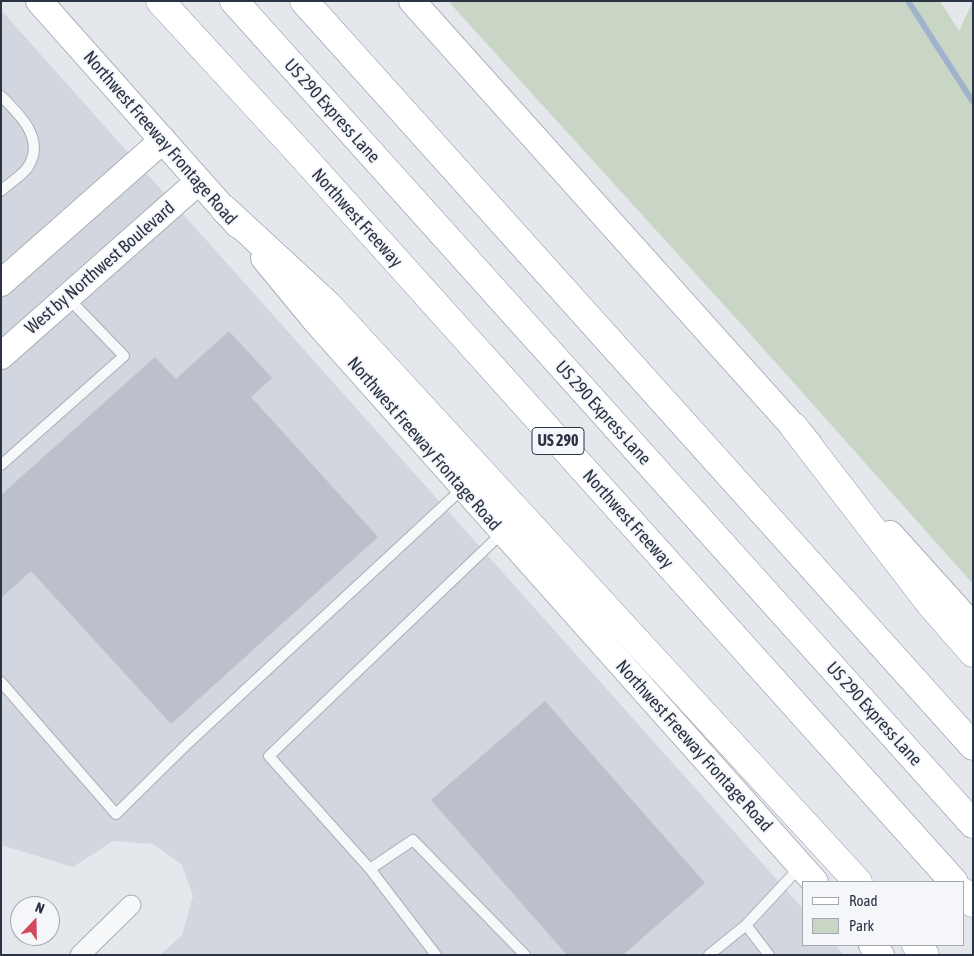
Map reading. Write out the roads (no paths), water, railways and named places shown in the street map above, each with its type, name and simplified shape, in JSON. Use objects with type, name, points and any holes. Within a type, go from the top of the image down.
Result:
[{"type":"highway","name":"Northwest Freeway","points":[[160,1],[297,150],[953,881]]},
{"type":"highway","name":"US 290 Express Lane","points":[[234,1],[973,824]]},
{"type":"highway","points":[[304,1],[973,746]]},
{"type":"highway","points":[[224,209],[328,305],[857,881]]},
{"type":"highway","points":[[794,427],[931,605],[973,653]]},
{"type":"highway","points":[[964,893],[973,903]]},
{"type":"main road","name":"Northwest Freeway Frontage Road","points":[[39,1],[224,209],[314,320],[808,874]]},
{"type":"main road","points":[[412,1],[973,626]]},
{"type":"main road","points":[[1,283],[163,140]]},
{"type":"main road","name":"West by Northwest Boulevard","points":[[1,356],[199,181]]},
{"type":"street","points":[[80,955],[131,905]]},
{"type":"lane","points":[[1,96],[28,124],[34,152],[28,167],[1,191]]},
{"type":"lane","points":[[1,465],[124,356],[68,297]]},
{"type":"lane","points":[[1,682],[116,814],[188,744],[464,487]]},
{"type":"lane","points":[[436,955],[370,870],[269,756],[502,532]]},
{"type":"lane","points":[[370,870],[413,840],[525,955]]},
{"type":"lane","points":[[709,955],[808,874]]},
{"type":"lane","points":[[746,925],[769,955]]},
{"type":"waterway","points":[[908,1],[973,102]]}]
